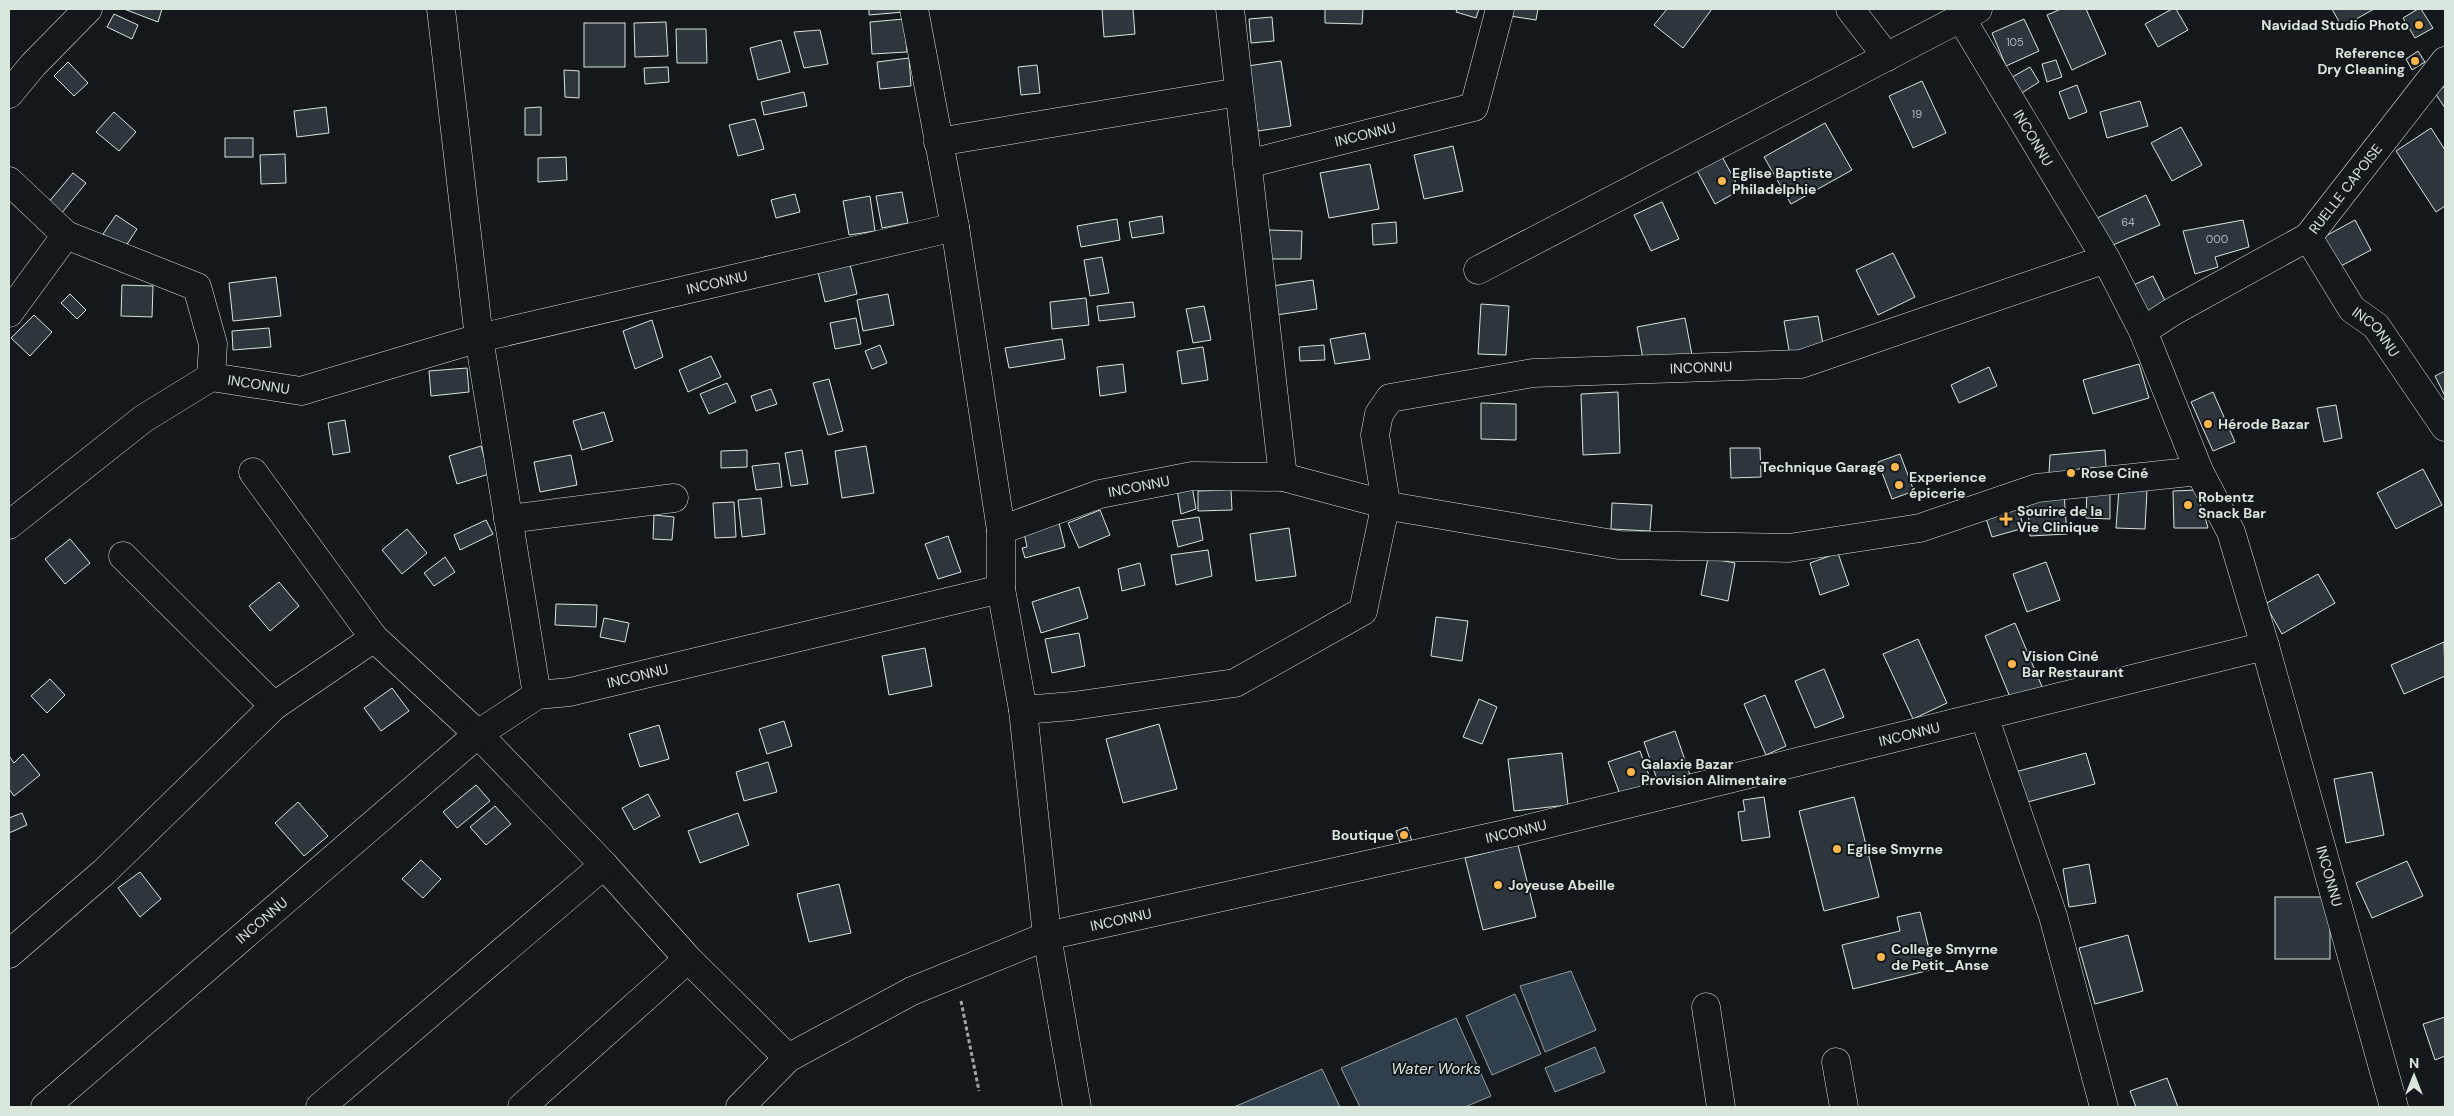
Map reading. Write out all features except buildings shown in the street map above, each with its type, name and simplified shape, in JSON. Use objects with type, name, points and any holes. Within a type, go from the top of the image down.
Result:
[{"type":"street","points":[[9,94],[33,65],[88,9]]},
{"type":"street","points":[[441,9],[479,338],[537,694]]},
{"type":"street","points":[[914,9],[955,227],[1001,530],[1001,589],[1023,710],[1048,936],[1078,1107]]},
{"type":"street","points":[[1230,9],[1283,477]]},
{"type":"street","name":"INCONNU","points":[[1247,164],[1474,107],[1500,9]]},
{"type":"street","points":[[1850,9],[1887,57]]},
{"type":"street","name":"INCONNU","points":[[1478,270],[1969,13],[2106,259],[2143,332],[2199,471],[2231,532],[2265,646],[2394,1107]]},
{"type":"street","name":"RUELLE CAPOISE","points":[[2143,332],[2172,312],[2308,237],[2445,61]]},
{"type":"street","points":[[938,142],[1239,92]]},
{"type":"street","name":"INCONNU","points":[[9,181],[66,235],[197,287],[213,344],[211,377]]},
{"type":"street","name":"INCONNU","points":[[9,524],[143,419],[211,377],[301,391],[479,338],[955,227]]},
{"type":"street","points":[[9,313],[66,235]]},
{"type":"street","name":"INCONNU","points":[[2308,237],[2352,308],[2376,326],[2445,427]]},
{"type":"street","name":"INCONNU","points":[[1023,710],[1073,706],[1235,683],[1363,611],[1386,503],[1375,435],[1379,414],[1390,398],[1533,373],[1801,364],[2106,259]]},
{"type":"street","name":"INCONNU","points":[[1001,530],[1100,494],[1192,476],[1283,477],[1386,503],[1395,507],[1619,545],[1789,548],[1920,528],[2037,488],[2199,471]]},
{"type":"street","points":[[253,472],[374,638],[478,734],[604,865],[688,959],[788,1058]]},
{"type":"street","points":[[508,519],[674,498]]},
{"type":"street","points":[[123,556],[274,706]]},
{"type":"street","name":"INCONNU","points":[[45,1107],[478,734],[537,694],[570,692],[1001,589]]},
{"type":"street","points":[[9,954],[104,872],[274,706],[374,638]]},
{"type":"street","name":"INCONNU","points":[[740,1107],[788,1058],[912,991],[1048,936],[1523,830],[2265,646]]},
{"type":"street","points":[[1984,716],[2053,916],[2104,1107]]},
{"type":"street","points":[[320,1107],[604,865]]},
{"type":"street","points":[[522,1107],[688,959]]},
{"type":"street","points":[[1706,1007],[1721,1107]]},
{"type":"street","points":[[1836,1062],[1844,1107]]},
{"type":"path","points":[[955,973],[979,1091]]},
{"type":"water","points":[[1571,971],[1596,1030],[1545,1052],[1520,986]]},
{"type":"water","points":[[1515,994],[1541,1054],[1492,1075],[1466,1016]]},
{"type":"water","name":"Water Works","points":[[1456,1018],[1491,1096],[1465,1107],[1360,1107],[1341,1068]]},
{"type":"water","points":[[1595,1047],[1605,1072],[1555,1092],[1545,1068]]},
{"type":"water","points":[[1322,1069],[1340,1107],[1234,1107]]},
{"type":"place","name":"Navidad Studio Photo","points":[[2419,25]]},
{"type":"place","name":"Reference Dry Cleaning","points":[[2415,61]]},
{"type":"place","name":"Eglise Baptiste Philadelphie","points":[[1722,181]]},
{"type":"place","name":"Hérode Bazar","points":[[2208,424]]},
{"type":"place","name":"Technique Garage","points":[[1895,467]]},
{"type":"place","name":"Rose Ciné","points":[[2071,473]]},
{"type":"place","name":"Experience épicerie","points":[[1899,485]]},
{"type":"place","name":"Robentz Snack Bar","points":[[2188,505]]},
{"type":"place","name":"Sourire de la Vie Clinique","points":[[2006,519]]},
{"type":"place","name":"Vision Ciné Bar Restaurant","points":[[2012,664]]},
{"type":"place","name":"Galaxie Bazar Provision Alimentaire","points":[[1631,772]]},
{"type":"place","name":"Boutique","points":[[1404,835]]},
{"type":"place","name":"Eglise Smyrne","points":[[1837,849]]},
{"type":"place","name":"Joyeuse Abeille","points":[[1498,885]]},
{"type":"place","name":"College Smyrne de Petit_Anse","points":[[1881,957]]}]
